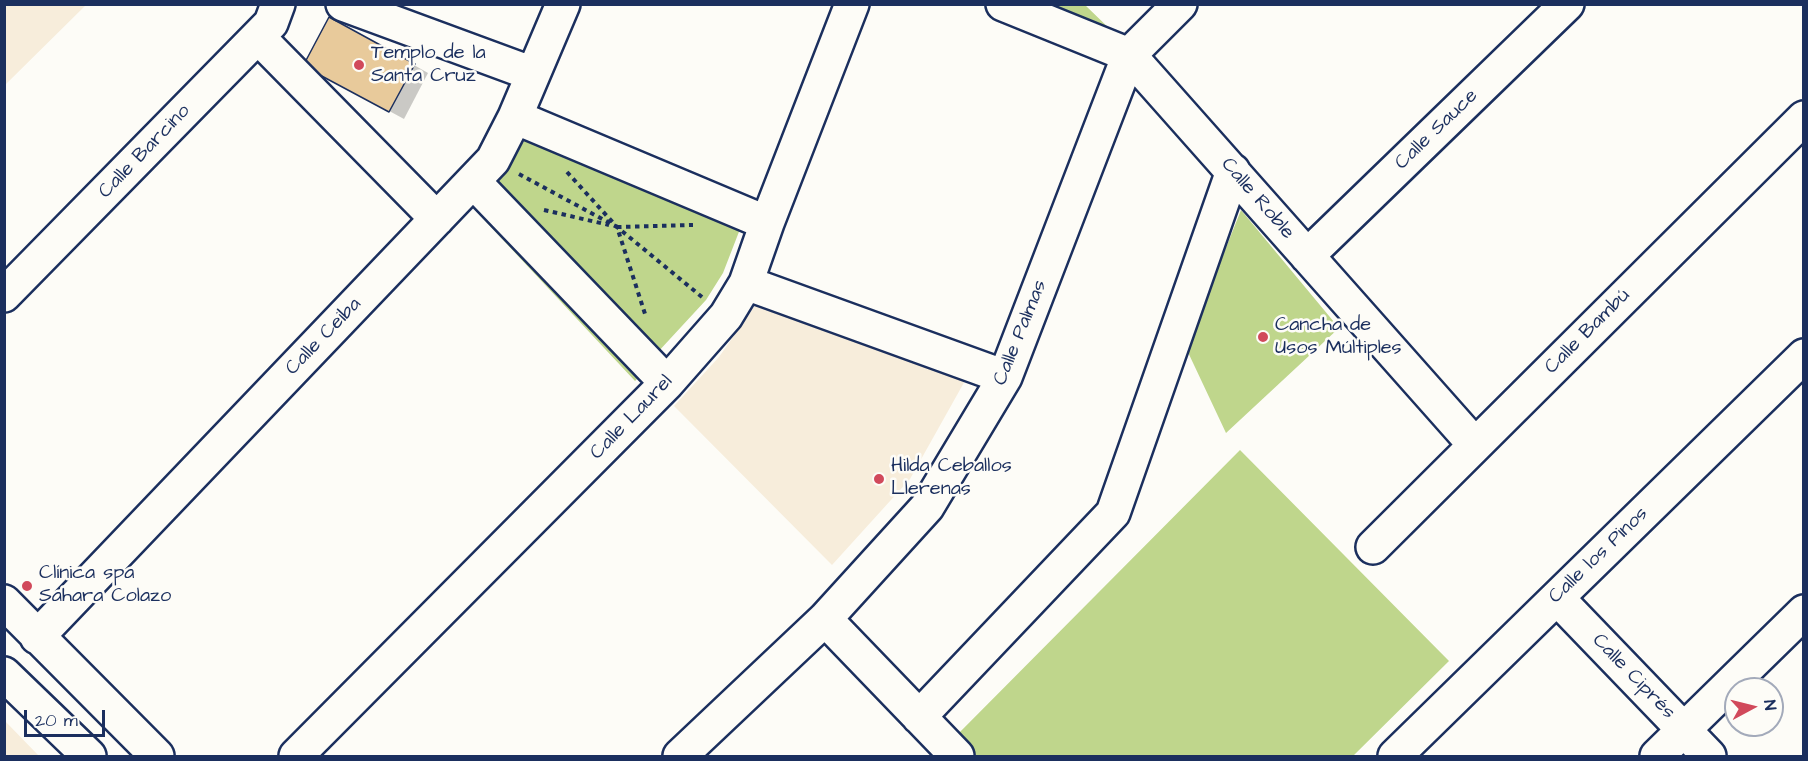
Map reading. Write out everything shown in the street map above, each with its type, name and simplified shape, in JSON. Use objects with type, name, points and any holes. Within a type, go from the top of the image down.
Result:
[{"type":"street","name":"Calle Barcino","points":[[4,295],[258,37],[271,23],[278,4]]},
{"type":"street","points":[[343,4],[533,74]]},
{"type":"street","name":"Calle Ceiba","points":[[37,637],[483,170],[516,117],[562,4]]},
{"type":"street","name":"Calle Laurel","points":[[296,756],[667,383],[726,316],[746,283],[852,4]]},
{"type":"street","name":"Calle Roble","points":[[1003,4],[1129,54],[1475,445]]},
{"type":"street","name":"Calle Palmas","points":[[680,756],[825,619],[927,507],[1005,377],[1129,54],[1180,4]]},
{"type":"street","name":"Calle Sauce","points":[[1307,256],[1567,4]]},
{"type":"street","points":[[258,37],[437,219]]},
{"type":"street","points":[[516,117],[767,224]]},
{"type":"street","name":"Calle Bambú","points":[[1373,547],[1803,118]]},
{"type":"street","points":[[483,170],[667,383]]},
{"type":"street","points":[[919,717],[1113,513],[1233,171]]},
{"type":"street","points":[[746,283],[1005,377]]},
{"type":"street","name":"Calle los Pinos","points":[[1395,756],[1803,356]]},
{"type":"street","name":"Calle Ciprés","points":[[1557,598],[1709,756]]},
{"type":"street","points":[[4,602],[158,756]]},
{"type":"street","points":[[1657,756],[1803,612]]},
{"type":"street","points":[[825,619],[957,756]]},
{"type":"street","points":[[4,674],[89,756]]},
{"type":"path","points":[[483,170],[617,227],[726,316]]},
{"type":"path","points":[[542,209],[617,227]]},
{"type":"path","points":[[617,227],[646,319]]},
{"type":"shaded area","points":[[5,4],[86,4],[86,5],[5,85]]},
{"type":"shaded area","points":[[759,300],[966,379],[910,479],[832,565],[674,406],[719,357]]},
{"type":"shaded area","points":[[5,721],[39,756],[5,756]]},
{"type":"green space","points":[[1052,5],[1085,5],[1114,33]]},
{"type":"green space","points":[[530,132],[742,224],[723,273],[706,300],[657,353],[650,366],[635,381],[475,210],[488,196]]},
{"type":"green space","points":[[1241,210],[1339,328],[1226,433],[1186,348]]},
{"type":"green space","points":[[1240,450],[1449,661],[1353,756],[968,756],[952,740]]},
{"type":"building","name":"Templo de la Santa Cruz","points":[[329,17],[415,64],[389,112],[303,66]]},
{"type":"place","name":"Templo de la Santa Cruz","points":[[359,65]]},
{"type":"place","name":"Cancha de Usos Múltiples","points":[[1263,337]]},
{"type":"place","name":"Hilda Ceballos Llerenas","points":[[879,479]]},
{"type":"place","name":"Clínica spa Sahara Colazo","points":[[27,586]]}]
